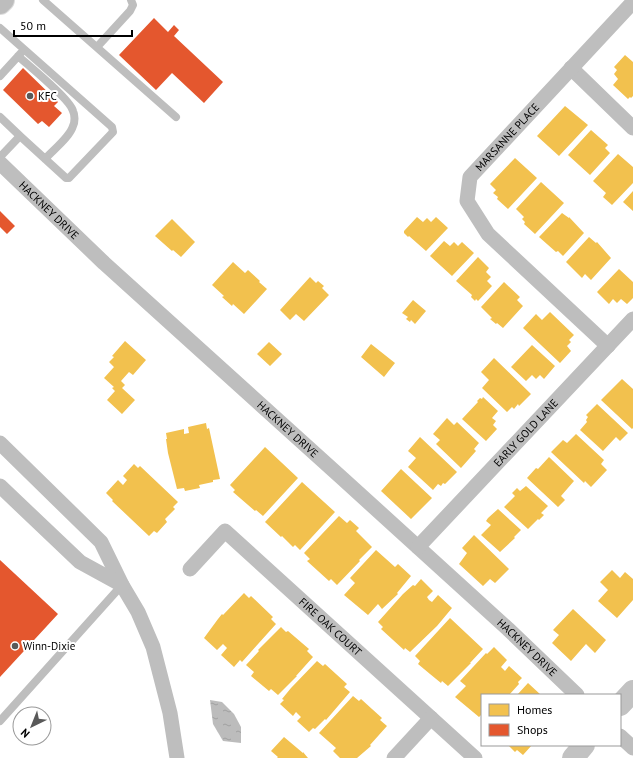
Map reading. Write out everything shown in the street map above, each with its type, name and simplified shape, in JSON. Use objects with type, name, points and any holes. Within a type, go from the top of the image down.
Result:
[{"type":"main road","points":[[0,3],[3,0]]},
{"type":"street","name":"MARSANNE PLACE","points":[[608,346],[488,234],[467,202],[470,177],[633,2]]},
{"type":"street","points":[[571,68],[633,128]]},
{"type":"street","name":"HACKNEY DRIVE","points":[[0,163],[104,263],[418,547],[576,694]]},
{"type":"street","name":"EARLY GOLD LANE","points":[[418,547],[633,319]]},
{"type":"street","points":[[0,444],[101,542],[122,585],[138,612],[153,647],[170,713],[178,758]]},
{"type":"street","points":[[0,486],[80,562],[122,585]]},
{"type":"street","name":"FIRE OAK COURT","points":[[190,569],[225,530],[475,758]]},
{"type":"street","points":[[621,704],[633,691]]},
{"type":"street","points":[[394,758],[431,718]]},
{"type":"street","points":[[621,737],[633,748]]},
{"type":"street","points":[[573,758],[583,746]]},
{"type":"lane","points":[[42,0],[176,117]]},
{"type":"lane","points":[[97,47],[130,11],[133,5],[131,0]]},
{"type":"lane","points":[[0,28],[112,127],[113,132],[69,178],[66,178],[0,117]]},
{"type":"lane","points":[[0,76],[24,50]]},
{"type":"lane","points":[[18,56],[66,99],[73,110],[73,127],[69,134],[45,159]]},
{"type":"lane","points":[[0,157],[20,136]]},
{"type":"lane","points":[[0,721],[122,585]]},
{"type":"water","points":[[210,700],[222,702],[234,714],[241,727],[241,743],[223,741],[213,724]]},
{"type":"building: Homes","points":[[625,55],[633,62],[633,96],[628,99],[613,85],[618,79],[614,74],[617,70],[614,67]]},
{"type":"building: Homes","points":[[565,106],[588,125],[559,156],[537,136]]},
{"type":"building: Homes","points":[[591,130],[608,145],[605,148],[610,153],[590,175],[568,155]]},
{"type":"building: Homes","points":[[618,154],[633,167],[633,183],[612,205],[603,197],[606,193],[593,181]]},
{"type":"building: Homes","points":[[515,158],[537,178],[508,209],[497,199],[498,197],[493,193],[496,190],[490,184]]},
{"type":"building: Homes","points":[[541,182],[564,203],[535,234],[524,224],[525,222],[522,219],[524,217],[516,209]]},
{"type":"building: Homes","points":[[633,191],[633,211],[623,202]]},
{"type":"building: Homes","points":[[562,213],[569,217],[584,233],[563,256],[558,251],[556,252],[539,237]]},
{"type":"building: Homes","points":[[417,217],[423,222],[427,218],[431,222],[436,217],[448,228],[426,251],[404,233],[404,231]]},
{"type":"building: Homes","points":[[172,219],[195,242],[181,257],[155,236]]},
{"type":"building: Homes","points":[[589,237],[596,243],[597,242],[611,258],[591,280],[585,274],[582,278],[566,262]]},
{"type":"building: Homes","points":[[444,241],[450,246],[454,242],[458,246],[462,242],[474,253],[452,276],[430,256]]},
{"type":"building: Homes","points":[[478,257],[489,268],[486,272],[491,277],[487,281],[492,286],[478,301],[476,299],[475,301],[471,297],[472,295],[456,281]]},
{"type":"building: Homes","points":[[233,262],[245,273],[248,270],[267,289],[244,314],[222,297],[224,296],[212,285]]},
{"type":"building: Homes","points":[[619,269],[633,282],[633,298],[627,304],[621,299],[617,303],[613,299],[609,304],[597,292]]},
{"type":"building: Homes","points":[[310,277],[316,283],[318,281],[324,286],[322,288],[329,295],[304,321],[296,314],[290,320],[280,310]]},
{"type":"building: Homes","points":[[504,282],[520,297],[517,300],[523,306],[503,328],[490,319],[492,318],[481,307]]},
{"type":"building: Homes","points":[[413,300],[426,311],[415,324],[411,320],[410,322],[406,319],[408,317],[402,313]]},
{"type":"building: Homes","points":[[550,312],[574,335],[569,340],[571,342],[567,346],[571,351],[560,363],[523,328],[536,314],[542,320]]},
{"type":"building: Homes","points":[[125,341],[146,360],[133,375],[129,372],[121,381],[125,385],[122,388],[135,400],[122,414],[107,400],[115,391],[112,388],[114,387],[104,378],[114,367],[109,362],[114,357],[112,356]]},
{"type":"building: Homes","points":[[269,342],[282,354],[270,366],[257,354]]},
{"type":"building: Homes","points":[[371,344],[395,363],[384,377],[361,357]]},
{"type":"building: Homes","points":[[532,345],[555,366],[544,379],[540,375],[536,379],[532,375],[526,381],[511,367]]},
{"type":"building: Homes","points":[[494,358],[531,394],[519,406],[518,404],[514,409],[512,407],[507,412],[482,388],[489,380],[481,372]]},
{"type":"building: Homes","points":[[622,379],[633,389],[632,429],[601,400]]},
{"type":"building: Homes","points":[[483,397],[498,411],[492,418],[496,421],[493,425],[497,429],[486,441],[462,419],[478,402],[477,401]]},
{"type":"building: Homes","points":[[597,404],[628,433],[620,441],[616,437],[603,451],[580,430],[587,422],[586,420],[588,417],[586,415]]},
{"type":"building: Homes","points":[[447,418],[454,425],[457,422],[479,443],[474,449],[476,451],[461,468],[436,444],[440,440],[433,434]]},
{"type":"building: Homes","points":[[206,423],[207,429],[209,428],[220,479],[199,485],[200,488],[185,491],[184,488],[177,489],[168,453],[166,433],[184,429],[184,434],[189,433],[188,427]]},
{"type":"building: Homes","points":[[576,434],[604,460],[601,464],[607,470],[591,487],[585,481],[584,483],[551,452],[563,440],[567,443]]},
{"type":"building: Homes","points":[[420,437],[457,472],[445,484],[443,483],[441,486],[438,484],[433,490],[408,467],[416,458],[408,451]]},
{"type":"building: Homes","points":[[265,447],[298,478],[263,516],[233,492],[235,490],[230,485]]},
{"type":"building: Homes","points":[[549,457],[574,481],[561,496],[565,500],[558,507],[527,478]]},
{"type":"building: Homes","points":[[134,464],[138,468],[140,466],[178,502],[173,507],[175,509],[165,519],[167,522],[157,533],[154,531],[149,536],[112,501],[113,500],[106,493],[118,480],[123,485],[127,480],[123,476]]},
{"type":"building: Homes","points":[[401,469],[432,498],[411,519],[381,491]]},
{"type":"building: Homes","points":[[302,482],[335,512],[300,550],[295,545],[293,547],[265,522]]},
{"type":"building: Homes","points":[[526,486],[548,506],[541,513],[544,515],[528,529],[504,507],[515,496],[512,493],[517,488],[520,491]]},
{"type":"building: Homes","points":[[498,509],[521,530],[500,552],[481,535],[491,525],[486,521]]},
{"type":"building: Homes","points":[[339,516],[347,523],[350,520],[359,528],[356,531],[372,547],[337,585],[331,579],[329,581],[307,561],[310,559],[304,553]]},
{"type":"building: Homes","points":[[474,535],[509,569],[495,583],[490,579],[483,586],[459,564],[467,553],[462,548]]},
{"type":"building: Homes","points":[[376,550],[395,567],[398,564],[411,576],[397,593],[398,594],[382,609],[378,604],[368,615],[344,595],[355,583],[350,578]]},
{"type":"building: Homes","points":[[612,570],[620,578],[625,572],[633,579],[633,600],[617,618],[598,601],[608,590],[600,582]]},
{"type":"building: Homes","points":[[421,579],[433,591],[427,597],[429,600],[432,602],[438,595],[452,608],[437,626],[410,652],[405,648],[404,650],[381,629],[383,627],[378,622],[403,594],[413,585],[415,586]]},
{"type":"building: Homes","points":[[244,593],[249,598],[251,596],[273,617],[271,619],[276,624],[242,662],[240,660],[234,667],[221,655],[227,648],[223,644],[217,650],[204,638],[222,614],[223,615]]},
{"type":"building: Homes","points":[[573,609],[606,640],[595,653],[586,644],[571,661],[552,643],[559,635],[553,630]]},
{"type":"building: Homes","points":[[450,618],[483,649],[448,686],[442,681],[441,683],[418,664],[420,661],[415,656]]},
{"type":"building: Homes","points":[[281,627],[309,649],[307,651],[313,657],[278,695],[271,689],[269,691],[251,676],[254,672],[246,665],[259,651],[258,650]]},
{"type":"building: Homes","points":[[494,647],[507,660],[501,667],[505,671],[509,666],[522,678],[518,682],[519,684],[510,694],[481,694],[481,715],[479,717],[455,697],[466,686],[460,681],[486,653],[487,654]]},
{"type":"building: Homes","points":[[317,661],[323,666],[325,664],[347,684],[344,687],[350,692],[326,720],[325,719],[315,729],[313,728],[309,732],[297,721],[301,717],[296,712],[293,716],[280,704],[291,688]]},
{"type":"building: Homes","points":[[528,683],[540,694],[518,694]]},
{"type":"building: Homes","points":[[353,696],[359,701],[361,699],[382,718],[380,720],[387,726],[370,745],[371,746],[357,758],[340,758],[333,751],[336,748],[319,733]]},
{"type":"building: Homes","points":[[284,737],[303,752],[308,758],[277,758],[278,757],[271,751]]},
{"type":"building: Homes","points":[[509,746],[531,746],[523,755],[517,750],[515,752]]},
{"type":"building: Shops","points":[[154,18],[168,32],[174,25],[179,30],[174,36],[223,82],[204,103],[172,73],[156,90],[119,55]]},
{"type":"building: Shops","name":"KFC","points":[[23,68],[58,102],[54,106],[62,113],[49,127],[42,121],[38,124],[3,90]]},
{"type":"building: Shops","points":[[0,211],[15,226],[7,234],[0,227]]},
{"type":"building: Shops","name":"Winn-Dixie","points":[[0,560],[58,614],[0,677]]},
{"type":"place","name":"KFC","points":[[30,96]]},
{"type":"place","name":"Winn-Dixie","points":[[15,646]]}]
